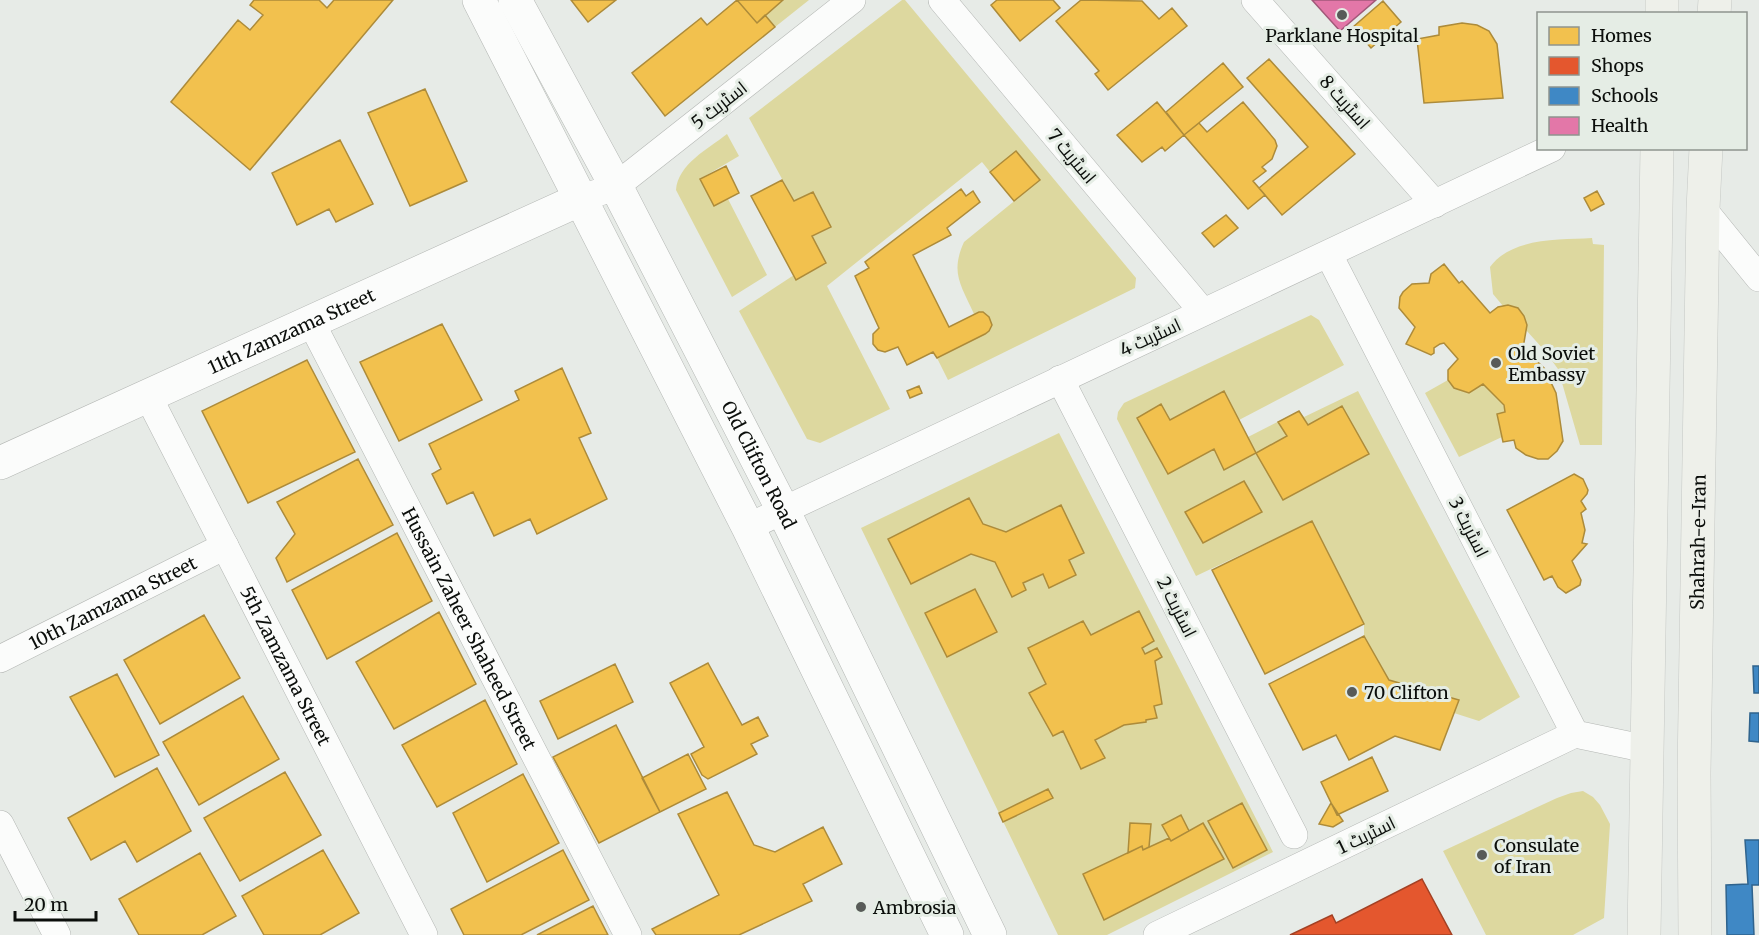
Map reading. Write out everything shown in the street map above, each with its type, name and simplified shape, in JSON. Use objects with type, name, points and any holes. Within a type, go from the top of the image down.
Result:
[{"type":"main road","points":[[1644,935],[1657,150]]},
{"type":"main road","name":"Shahrah-e-Iran","points":[[1695,935],[1694,727],[1706,150]]},
{"type":"main road","points":[[1645,852],[1694,853]]},
{"type":"street","points":[[479,0],[748,527],[947,935]]},
{"type":"street","name":"Old Clifton Road","points":[[515,0],[616,186],[783,510],[990,935]]},
{"type":"street","name":"اسٹریٹ 5","points":[[581,199],[616,186],[852,0]]},
{"type":"street","name":"اسٹریٹ 7","points":[[942,0],[1203,312]]},
{"type":"street","name":"اسٹریٹ 8","points":[[1255,0],[1435,204]]},
{"type":"street","name":"اسٹریٹ 4","points":[[748,527],[1548,150]]},
{"type":"street","name":"11th Zamzama Street","points":[[0,464],[581,199]]},
{"type":"street","points":[[1703,209],[1759,278]]},
{"type":"street","name":"اسٹریٹ 3","points":[[1329,255],[1575,734]]},
{"type":"street","name":"Hussain Zaheer Shaheed Street","points":[[311,321],[628,935]]},
{"type":"street","name":"اسٹریٹ 2","points":[[1060,379],[1294,835]]},
{"type":"street","name":"5th Zamzama Street","points":[[148,396],[424,935]]},
{"type":"street","name":"10th Zamzama Street","points":[[0,659],[225,546]]},
{"type":"street","points":[[1575,734],[1647,749]]},
{"type":"street","name":"اسٹریٹ 1","points":[[1157,935],[1575,734]]},
{"type":"street","points":[[0,824],[57,935]]},
{"type":"shaded area","points":[[783,0],[809,0],[775,27],[765,15]]},
{"type":"shaded area","points":[[902,0],[905,0],[1136,278],[1135,288],[948,380],[937,358],[985,334],[992,325],[989,317],[983,312],[974,314],[961,287],[958,262],[964,242],[1040,180],[990,172],[982,162],[827,286],[890,409],[820,443],[807,439],[739,311],[794,275],[796,279],[826,264],[812,236],[831,227],[813,192],[794,201],[749,118]]},
{"type":"shaded area","points":[[727,134],[739,156],[700,179],[714,205],[728,199],[767,275],[732,297],[676,190],[682,172],[688,165]]},
{"type":"shaded area","points":[[1592,238],[1593,244],[1604,245],[1602,445],[1580,445],[1558,369],[1526,330],[1526,321],[1518,308],[1503,306],[1493,294],[1490,267],[1499,257],[1523,245],[1551,240]]},
{"type":"shaded area","points":[[1311,315],[1319,320],[1344,365],[1239,420],[1248,437],[1299,411],[1304,417],[1358,391],[1520,697],[1479,721],[1454,713],[1389,680],[1364,636],[1364,624],[1312,521],[1196,576],[1117,419],[1118,412],[1124,403]]},
{"type":"shaded area","points":[[1448,380],[1454,388],[1469,393],[1483,384],[1503,403],[1505,412],[1497,414],[1502,437],[1459,457],[1425,393]]},
{"type":"shaded area","points":[[1059,433],[1273,852],[1107,935],[1058,935],[861,528]]},
{"type":"shaded area","points":[[1583,791],[1600,805],[1610,824],[1604,918],[1573,935],[1486,935],[1443,851],[1557,798]]},
{"type":"building: Homes","points":[[254,0],[319,0],[327,8],[334,0],[393,0],[250,170],[171,102],[238,20],[250,30],[263,15],[250,5]]},
{"type":"building: Homes","points":[[571,0],[616,0],[588,22]]},
{"type":"building: Homes","points":[[737,0],[783,0],[757,23]]},
{"type":"building: Homes","points":[[737,0],[757,23],[765,15],[775,27],[665,116],[632,73],[701,18],[707,25]]},
{"type":"building: Homes","points":[[997,0],[1053,0],[1060,8],[1020,41],[991,5]]},
{"type":"building: Homes","points":[[1081,0],[1142,1],[1159,19],[1172,8],[1187,26],[1108,90],[1095,74],[1099,71],[1056,21]]},
{"type":"building: Homes","points":[[1383,1],[1401,22],[1371,48],[1353,27]]},
{"type":"building: Homes","points":[[1462,23],[1477,25],[1489,31],[1497,44],[1503,98],[1424,103],[1417,39],[1439,35],[1439,27]]},
{"type":"building: Homes","points":[[1269,59],[1355,154],[1282,215],[1259,188],[1308,147],[1247,78]]},
{"type":"building: Homes","points":[[1223,63],[1243,87],[1184,135],[1166,112]]},
{"type":"building: Homes","points":[[425,89],[467,181],[410,206],[368,113]]},
{"type":"building: Homes","points":[[1157,102],[1184,135],[1165,151],[1162,147],[1142,162],[1117,135]]},
{"type":"building: Homes","points":[[1243,102],[1275,140],[1277,146],[1272,159],[1262,167],[1266,171],[1253,181],[1265,195],[1248,209],[1184,135],[1199,123],[1207,132]]},
{"type":"building: Homes","points":[[340,140],[373,204],[336,222],[329,209],[297,225],[272,173]]},
{"type":"building: Homes","points":[[1016,151],[1040,180],[1014,201],[990,172]]},
{"type":"building: Homes","points":[[726,166],[739,193],[714,206],[700,179]]},
{"type":"building: Homes","points":[[782,180],[794,201],[813,192],[831,227],[812,236],[826,263],[796,280],[751,196]]},
{"type":"building: Homes","points":[[961,189],[966,196],[973,191],[980,202],[947,228],[951,235],[913,255],[949,327],[979,312],[989,317],[992,325],[985,334],[937,358],[933,352],[907,365],[898,347],[885,352],[878,350],[873,344],[873,334],[879,328],[855,276],[869,268],[865,262]]},
{"type":"building: Homes","points":[[1597,191],[1604,204],[1591,211],[1584,198]]},
{"type":"building: Homes","points":[[1226,215],[1238,228],[1214,247],[1202,233]]},
{"type":"building: Homes","name":"Old Soviet Embassy","points":[[1444,264],[1459,283],[1462,281],[1490,313],[1498,307],[1508,305],[1518,308],[1524,316],[1527,325],[1523,348],[1544,368],[1556,393],[1563,441],[1548,459],[1526,455],[1516,448],[1514,440],[1503,442],[1497,414],[1505,412],[1504,405],[1483,384],[1469,393],[1454,388],[1448,380],[1448,370],[1458,359],[1444,343],[1434,348],[1434,353],[1431,355],[1406,344],[1415,327],[1399,308],[1400,297],[1412,284],[1429,283],[1431,274]]},
{"type":"building: Homes","points":[[442,324],[482,400],[399,441],[360,362]]},
{"type":"building: Homes","points":[[307,360],[355,452],[248,503],[202,411]]},
{"type":"building: Homes","points":[[562,368],[591,433],[579,438],[607,499],[537,534],[530,519],[494,536],[473,492],[447,504],[432,474],[441,469],[429,444],[519,400],[515,391]]},
{"type":"building: Homes","points":[[919,386],[922,393],[910,398],[907,391]]},
{"type":"building: Homes","points":[[1224,391],[1256,453],[1224,470],[1214,449],[1168,474],[1137,418],[1161,404],[1170,420]]},
{"type":"building: Homes","points":[[1342,406],[1369,454],[1283,500],[1256,453],[1287,436],[1278,422],[1299,411],[1308,425]]},
{"type":"building: Homes","points":[[358,459],[393,525],[287,582],[276,558],[295,534],[277,502]]},
{"type":"building: Homes","points":[[1574,474],[1583,479],[1588,490],[1581,501],[1586,509],[1581,513],[1585,530],[1582,543],[1587,544],[1572,561],[1581,580],[1580,585],[1566,593],[1558,587],[1552,576],[1544,580],[1507,510]]},
{"type":"building: Homes","points":[[1244,481],[1262,512],[1203,543],[1185,512]]},
{"type":"building: Homes","points":[[969,498],[983,524],[1006,532],[1061,505],[1084,553],[1069,560],[1076,575],[1049,588],[1043,574],[1023,583],[1026,590],[1012,597],[995,562],[971,554],[911,584],[888,539]]},
{"type":"building: Homes","points":[[1312,521],[1364,624],[1265,674],[1212,570]]},
{"type":"building: Homes","points":[[397,533],[432,601],[327,659],[292,590]]},
{"type":"building: Homes","points":[[975,589],[997,632],[947,657],[925,613]]},
{"type":"building: Homes","points":[[1139,611],[1154,641],[1142,648],[1145,654],[1157,648],[1162,657],[1155,661],[1162,704],[1154,706],[1157,718],[1124,725],[1095,740],[1105,758],[1081,769],[1063,731],[1053,736],[1029,693],[1046,684],[1028,648],[1083,621],[1091,635]]},
{"type":"building: Homes","points":[[439,612],[476,684],[394,729],[356,662]]},
{"type":"building: Homes","points":[[204,615],[240,678],[160,724],[124,660]]},
{"type":"building: Homes","name":"70 Clifton","points":[[1364,636],[1389,680],[1459,700],[1440,750],[1395,736],[1349,760],[1336,735],[1303,750],[1269,684]]},
{"type":"building: Homes","points":[[708,663],[742,725],[758,717],[768,736],[751,744],[757,754],[708,779],[702,775],[691,754],[704,747],[670,683]]},
{"type":"building: Homes","points":[[615,664],[633,702],[558,739],[540,701]]},
{"type":"building: Homes","points":[[117,674],[159,755],[115,777],[70,697]]},
{"type":"building: Homes","points":[[243,696],[279,759],[199,805],[163,742]]},
{"type":"building: Homes","points":[[485,700],[517,764],[437,807],[402,745]]},
{"type":"building: Homes","points":[[616,725],[660,812],[599,843],[553,757]]},
{"type":"building: Homes","points":[[688,754],[706,789],[660,812],[642,778]]},
{"type":"building: Homes","points":[[1372,757],[1388,791],[1337,815],[1321,782]]},
{"type":"building: Homes","points":[[157,768],[191,831],[137,862],[125,841],[91,860],[68,818]]},
{"type":"building: Homes","points":[[285,772],[321,835],[240,881],[204,818]]},
{"type":"building: Homes","points":[[523,774],[559,843],[487,882],[453,813]]},
{"type":"building: Homes","points":[[1048,789],[1053,798],[1003,822],[999,813]]},
{"type":"building: Homes","points":[[727,792],[754,845],[775,852],[823,827],[842,864],[803,884],[812,901],[739,935],[656,935],[652,929],[719,895],[678,814]]},
{"type":"building: Homes","points":[[1242,803],[1267,850],[1233,868],[1208,821]]},
{"type":"building: Homes","points":[[1331,803],[1343,821],[1333,827],[1319,824]]},
{"type":"building: Homes","points":[[1181,815],[1189,831],[1171,841],[1162,825]]},
{"type":"building: Homes","points":[[1130,823],[1151,824],[1149,847],[1143,850],[1142,846],[1128,853]]},
{"type":"building: Homes","points":[[1203,823],[1224,859],[1104,920],[1083,874],[1142,846],[1143,850],[1169,838],[1171,841]]},
{"type":"building: Homes","points":[[323,850],[359,913],[320,935],[264,935],[242,896]]},
{"type":"building: Homes","points":[[563,850],[589,900],[521,935],[464,935],[451,909]]},
{"type":"building: Homes","points":[[200,853],[236,916],[202,935],[139,935],[119,899]]},
{"type":"building: Homes","points":[[593,906],[608,935],[537,935]]},
{"type":"building: Shops","points":[[1422,879],[1452,935],[1290,935],[1332,915],[1336,923]]},
{"type":"building: Schools","points":[[1753,666],[1759,666],[1759,693],[1754,693]]},
{"type":"building: Schools","points":[[1750,713],[1759,713],[1759,742],[1749,741]]},
{"type":"building: Schools","points":[[1745,840],[1759,840],[1759,885],[1752,885],[1754,935],[1727,935],[1726,885],[1748,884]]},
{"type":"building: Health","name":"Parklane Hospital","points":[[1312,0],[1376,0],[1340,31]]},
{"type":"place","name":"Parklane Hospital","points":[[1342,15]]},
{"type":"place","name":"Old Soviet Embassy","points":[[1496,363]]},
{"type":"place","name":"70 Clifton","points":[[1352,692]]},
{"type":"place","name":"Consulate of Iran","points":[[1482,855]]},
{"type":"place","name":"Ambrosia","points":[[861,907]]}]
